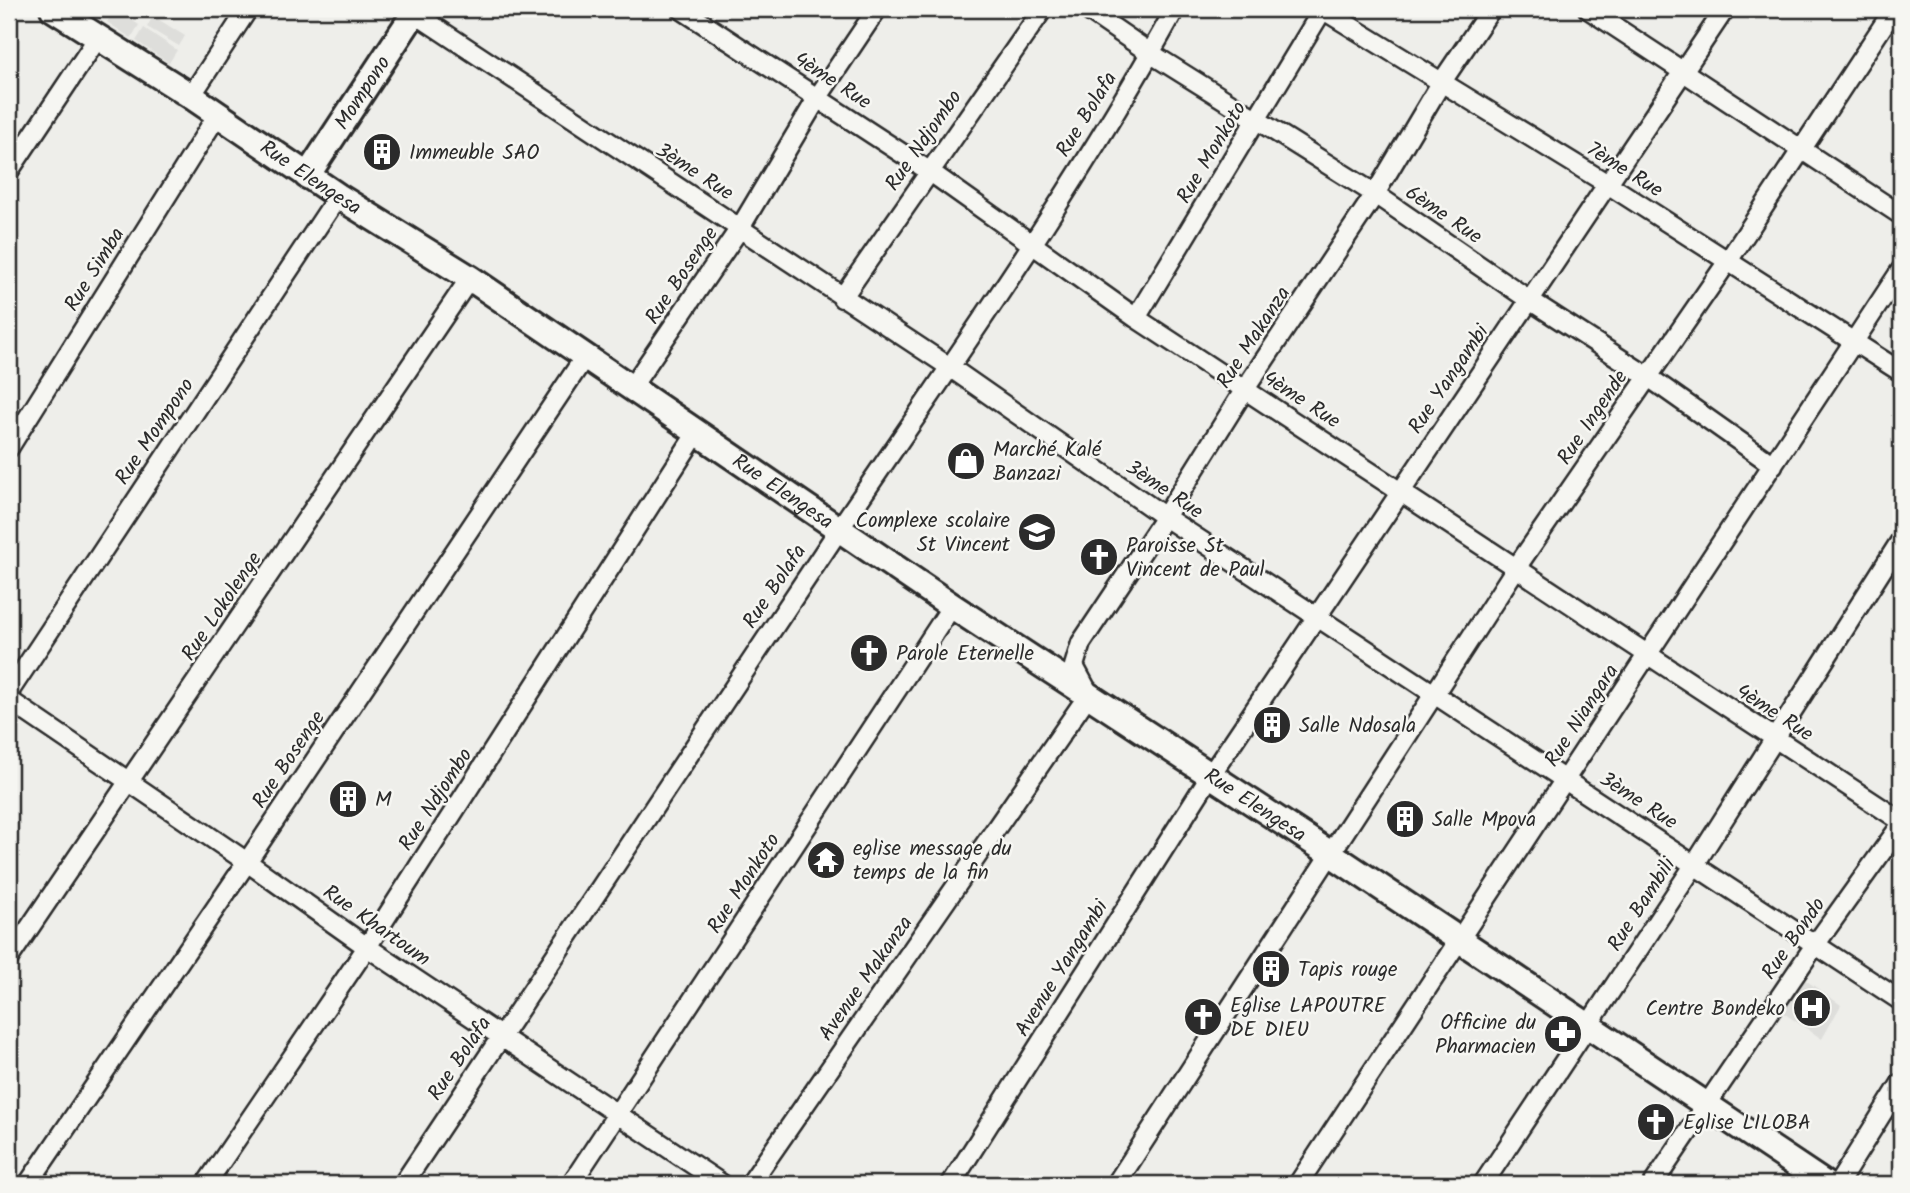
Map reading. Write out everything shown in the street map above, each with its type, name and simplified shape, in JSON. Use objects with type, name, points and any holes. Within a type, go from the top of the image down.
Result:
[{"type":"street","name":"Rue Elengesa","points":[[53,9],[191,96],[338,196],[470,278],[951,606],[1331,854],[1825,1184]]},
{"type":"street","points":[[191,96],[248,9]]},
{"type":"street","name":"4ème Rue","points":[[681,9],[929,171],[1136,318],[1901,823]]},
{"type":"street","name":"Rue Bosenge","points":[[631,388],[740,228],[818,97],[877,9]]},
{"type":"street","name":"Rue Ndjombo","points":[[842,298],[1042,9]]},
{"type":"street","name":"6ème Rue","points":[[1086,9],[1150,53],[1375,194],[1528,299],[1647,376],[1773,465]]},
{"type":"street","name":"Rue Bolafa","points":[[402,1184],[1033,244],[1175,9]]},
{"type":"street","name":"7ème Rue","points":[[1322,9],[1606,183],[1901,372]]},
{"type":"street","name":"Rue Monkoto","points":[[1136,318],[1322,9]]},
{"type":"street","name":"Rue Makanza","points":[[1089,694],[1074,666],[1081,643],[1375,194],[1441,83],[1491,9]]},
{"type":"street","name":"Rue Yangambi","points":[[1210,776],[1725,9]]},
{"type":"street","name":"Rue Ingende","points":[[1116,1184],[1516,568],[1728,261],[1894,9]]},
{"type":"street","name":"Mompono","points":[[307,176],[413,10]]},
{"type":"street","name":"3ème Rue","points":[[413,10],[842,298],[951,368],[1165,517],[1901,1001]]},
{"type":"street","points":[[1592,10],[1901,215]]},
{"type":"street","points":[[9,171],[99,36]]},
{"type":"street","name":"Rue Simba","points":[[9,448],[218,114]]},
{"type":"street","name":"Rue Mompono","points":[[9,692],[338,196]]},
{"type":"street","name":"Rue Niangara","points":[[1298,1184],[1901,270]]},
{"type":"street","name":"Rue Lokolenge","points":[[9,958],[470,278]]},
{"type":"street","name":"Rue Bosenge","points":[[28,1184],[584,358]]},
{"type":"street","name":"Rue Ndjombo","points":[[206,1184],[367,947],[696,434]]},
{"type":"street","name":"Rue Bambili","points":[[1483,1184],[1695,864],[1901,540]]},
{"type":"street","name":"Rue Monkoto","points":[[571,1184],[951,606]]},
{"type":"street","name":"Avenue Makanza","points":[[750,1184],[1089,694]]},
{"type":"street","name":"Rue Khartoum","points":[[9,700],[367,947],[722,1184]]},
{"type":"street","name":"Avenue Yangambi","points":[[951,1184],[1210,776]]},
{"type":"street","name":"Rue Bondo","points":[[1653,1184],[1901,823]]},
{"type":"street","points":[[1838,1184],[1901,1083]]},
{"type":"shaded area","points":[[116,9],[139,25],[131,38],[107,22]]},
{"type":"shaded area","points":[[153,16],[185,36],[179,46],[147,27]]},
{"type":"shaded area","points":[[144,28],[177,50],[169,63],[136,41]]},
{"type":"shaded area","name":"Centre Bondeko","points":[[1804,979],[1841,1005],[1822,1039],[1782,1012]]},
{"type":"place","name":"Immeuble SAO","points":[[382,152]]},
{"type":"place","name":"Marché Kalé Banzazi","points":[[966,461]]},
{"type":"place","name":"Complexe scolaire St Vincent","points":[[1037,532]]},
{"type":"place","name":"Paroisse St Vincent de Paul","points":[[1099,557]]},
{"type":"place","name":"Parole Eternelle","points":[[869,653]]},
{"type":"place","name":"Salle Ndosala","points":[[1272,725]]},
{"type":"place","name":"M","points":[[348,799]]},
{"type":"place","name":"Salle Mpova","points":[[1405,819]]},
{"type":"place","name":"eglise message du temps de la fin","points":[[826,860]]},
{"type":"place","name":"Tapis rouge","points":[[1271,969]]},
{"type":"place","name":"Centre Bondeko","points":[[1812,1008]]},
{"type":"place","name":"Eglise LAPOUTRE DE DIEU","points":[[1203,1017]]},
{"type":"place","name":"Officine du Pharmacien","points":[[1563,1034]]},
{"type":"place","name":"Eglise LILOBA","points":[[1656,1122]]}]
